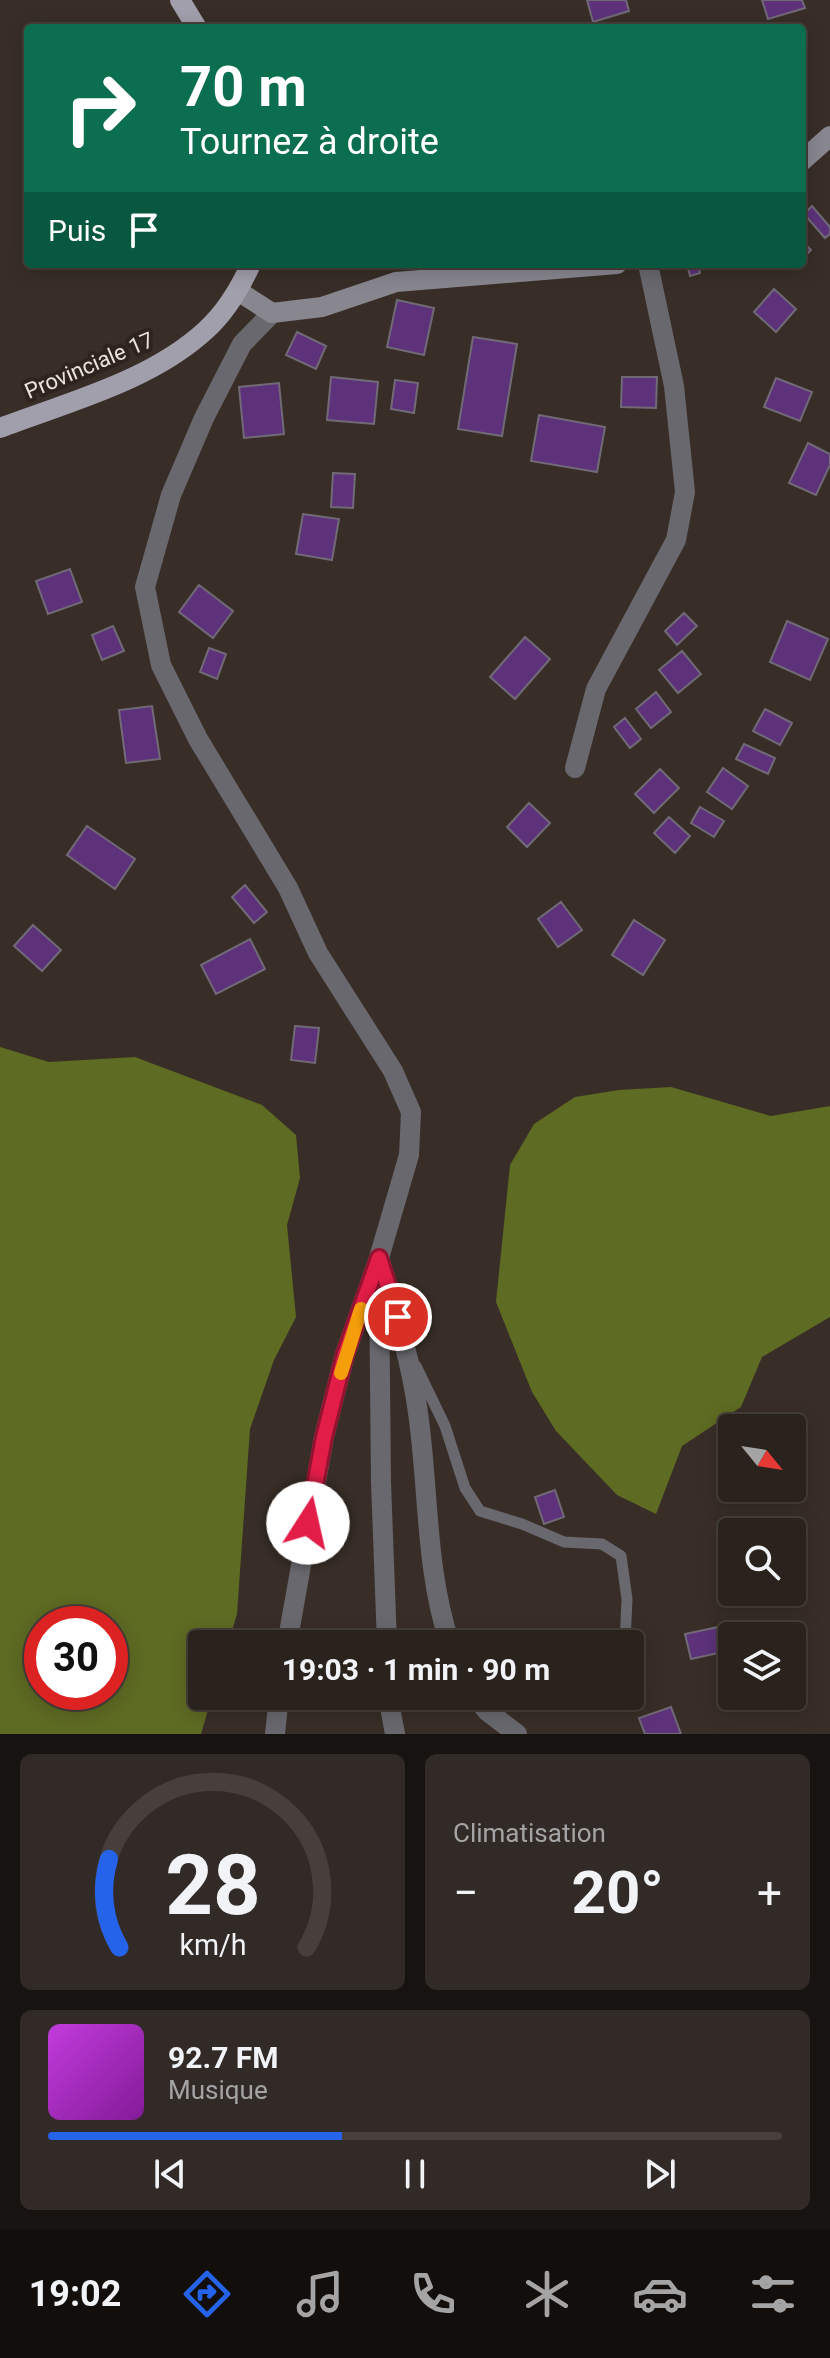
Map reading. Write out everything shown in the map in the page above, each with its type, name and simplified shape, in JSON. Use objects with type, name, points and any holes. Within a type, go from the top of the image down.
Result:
[{"type":"main road","points":[[180,0],[195,24]]},
{"type":"main road","name":"Provinciale 17","points":[[0,428],[128,379],[174,355],[207,330],[238,291],[249,268]]},
{"type":"street","points":[[806,157],[830,136]]},
{"type":"street","points":[[290,1630],[324,1437],[345,1354],[379,1258],[409,1155],[411,1112],[393,1071],[318,953],[288,888],[198,739],[161,665],[145,587],[171,495],[204,418],[242,344],[272,313],[322,307],[396,282],[568,268]]},
{"type":"street","points":[[575,768],[596,689],[676,540],[685,492],[674,386],[649,268]]},
{"type":"street","points":[[238,291],[272,313]]},
{"type":"street","points":[[379,1258],[407,1347],[419,1414],[428,1530],[445,1630]]},
{"type":"street","points":[[379,1258],[381,1482],[386,1630]]},
{"type":"street","points":[[275,1734],[278,1710]]},
{"type":"street","points":[[391,1710],[395,1734]]},
{"type":"street","points":[[486,1710],[517,1734]]},
{"type":"lane","points":[[407,1347],[445,1426],[465,1488],[480,1511],[564,1542],[602,1544],[621,1556],[627,1599],[626,1630]]},
{"type":"green space","points":[[0,1047],[49,1062],[135,1057],[262,1105],[296,1135],[300,1178],[287,1225],[296,1317],[274,1360],[250,1429],[237,1614],[232,1630],[188,1630],[188,1710],[208,1710],[201,1734],[0,1734]]},
{"type":"green space","points":[[671,1087],[771,1116],[830,1106],[830,1317],[762,1357],[741,1407],[730,1414],[718,1414],[718,1422],[682,1446],[656,1514],[617,1495],[556,1431],[532,1392],[496,1302],[510,1165],[534,1124],[575,1097],[619,1090]]},
{"type":"building","points":[[587,0],[626,0],[629,11],[593,22]]},
{"type":"building","points":[[762,0],[802,0],[805,8],[768,19]]},
{"type":"building","points":[[812,206],[830,227],[830,234],[825,238],[806,216]]},
{"type":"building","points":[[688,268],[699,268],[700,273],[690,276]]},
{"type":"building","points":[[774,289],[796,309],[776,332],[754,312]]},
{"type":"building","points":[[397,300],[434,308],[424,355],[387,347]]},
{"type":"building","points":[[297,332],[326,346],[316,369],[286,355]]},
{"type":"building","points":[[473,337],[517,344],[502,436],[458,429]]},
{"type":"building","points":[[331,377],[378,382],[374,424],[327,420]]},
{"type":"building","points":[[622,377],[657,377],[656,408],[621,407]]},
{"type":"building","points":[[776,378],[812,392],[800,421],[764,407]]},
{"type":"building","points":[[395,380],[418,383],[414,413],[391,409]]},
{"type":"building","points":[[279,383],[284,434],[244,438],[239,387]]},
{"type":"building","points":[[539,415],[605,427],[597,472],[531,461]]},
{"type":"building","points":[[808,443],[830,454],[830,465],[816,495],[789,483]]},
{"type":"building","points":[[333,473],[355,474],[353,508],[331,507]]},
{"type":"building","points":[[303,514],[339,519],[332,560],[296,554]]},
{"type":"building","points":[[70,569],[82,602],[48,614],[36,581]]},
{"type":"building","points":[[199,585],[233,611],[213,638],[179,612]]},
{"type":"building","points":[[684,613],[697,626],[677,645],[665,631]]},
{"type":"building","points":[[787,621],[828,639],[810,680],[770,662]]},
{"type":"building","points":[[113,626],[124,651],[102,660],[92,635]]},
{"type":"building","points":[[525,637],[550,659],[515,699],[490,677]]},
{"type":"building","points":[[209,648],[226,654],[217,679],[200,672]]},
{"type":"building","points":[[682,651],[701,674],[678,693],[659,670]]},
{"type":"building","points":[[656,692],[671,712],[651,728],[636,709]]},
{"type":"building","points":[[152,706],[160,759],[126,763],[119,710]]},
{"type":"building","points":[[765,709],[792,723],[780,745],[753,731]]},
{"type":"building","points":[[625,718],[641,739],[630,748],[614,727]]},
{"type":"building","points":[[744,744],[775,758],[768,774],[736,759]]},
{"type":"building","points":[[723,768],[748,786],[732,809],[707,792]]},
{"type":"building","points":[[660,769],[679,788],[654,813],[635,794]]},
{"type":"building","points":[[529,803],[550,823],[527,847],[507,827]]},
{"type":"building","points":[[700,807],[724,821],[714,837],[691,823]]},
{"type":"building","points":[[669,817],[690,836],[675,853],[654,833]]},
{"type":"building","points":[[87,826],[135,859],[115,889],[67,855]]},
{"type":"building","points":[[245,885],[267,912],[254,923],[232,897]]},
{"type":"building","points":[[561,902],[582,930],[558,947],[538,919]]},
{"type":"building","points":[[634,920],[665,940],[643,975],[612,955]]},
{"type":"building","points":[[33,925],[61,950],[42,971],[14,946]]},
{"type":"building","points":[[250,939],[265,969],[216,994],[201,965]]},
{"type":"building","points":[[295,1026],[319,1028],[315,1063],[291,1060]]},
{"type":"building","points":[[555,1490],[564,1517],[544,1524],[535,1497]]},
{"type":"building","points":[[718,1627],[718,1653],[691,1659],[685,1634]]},
{"type":"building","points":[[671,1707],[681,1734],[645,1734],[639,1718]]},
{"type":"slow traffic","points":[[341,1373],[361,1309]]},
{"type":"route","points":[[308,1523],[324,1437],[345,1354],[379,1258],[398,1317]]}]
